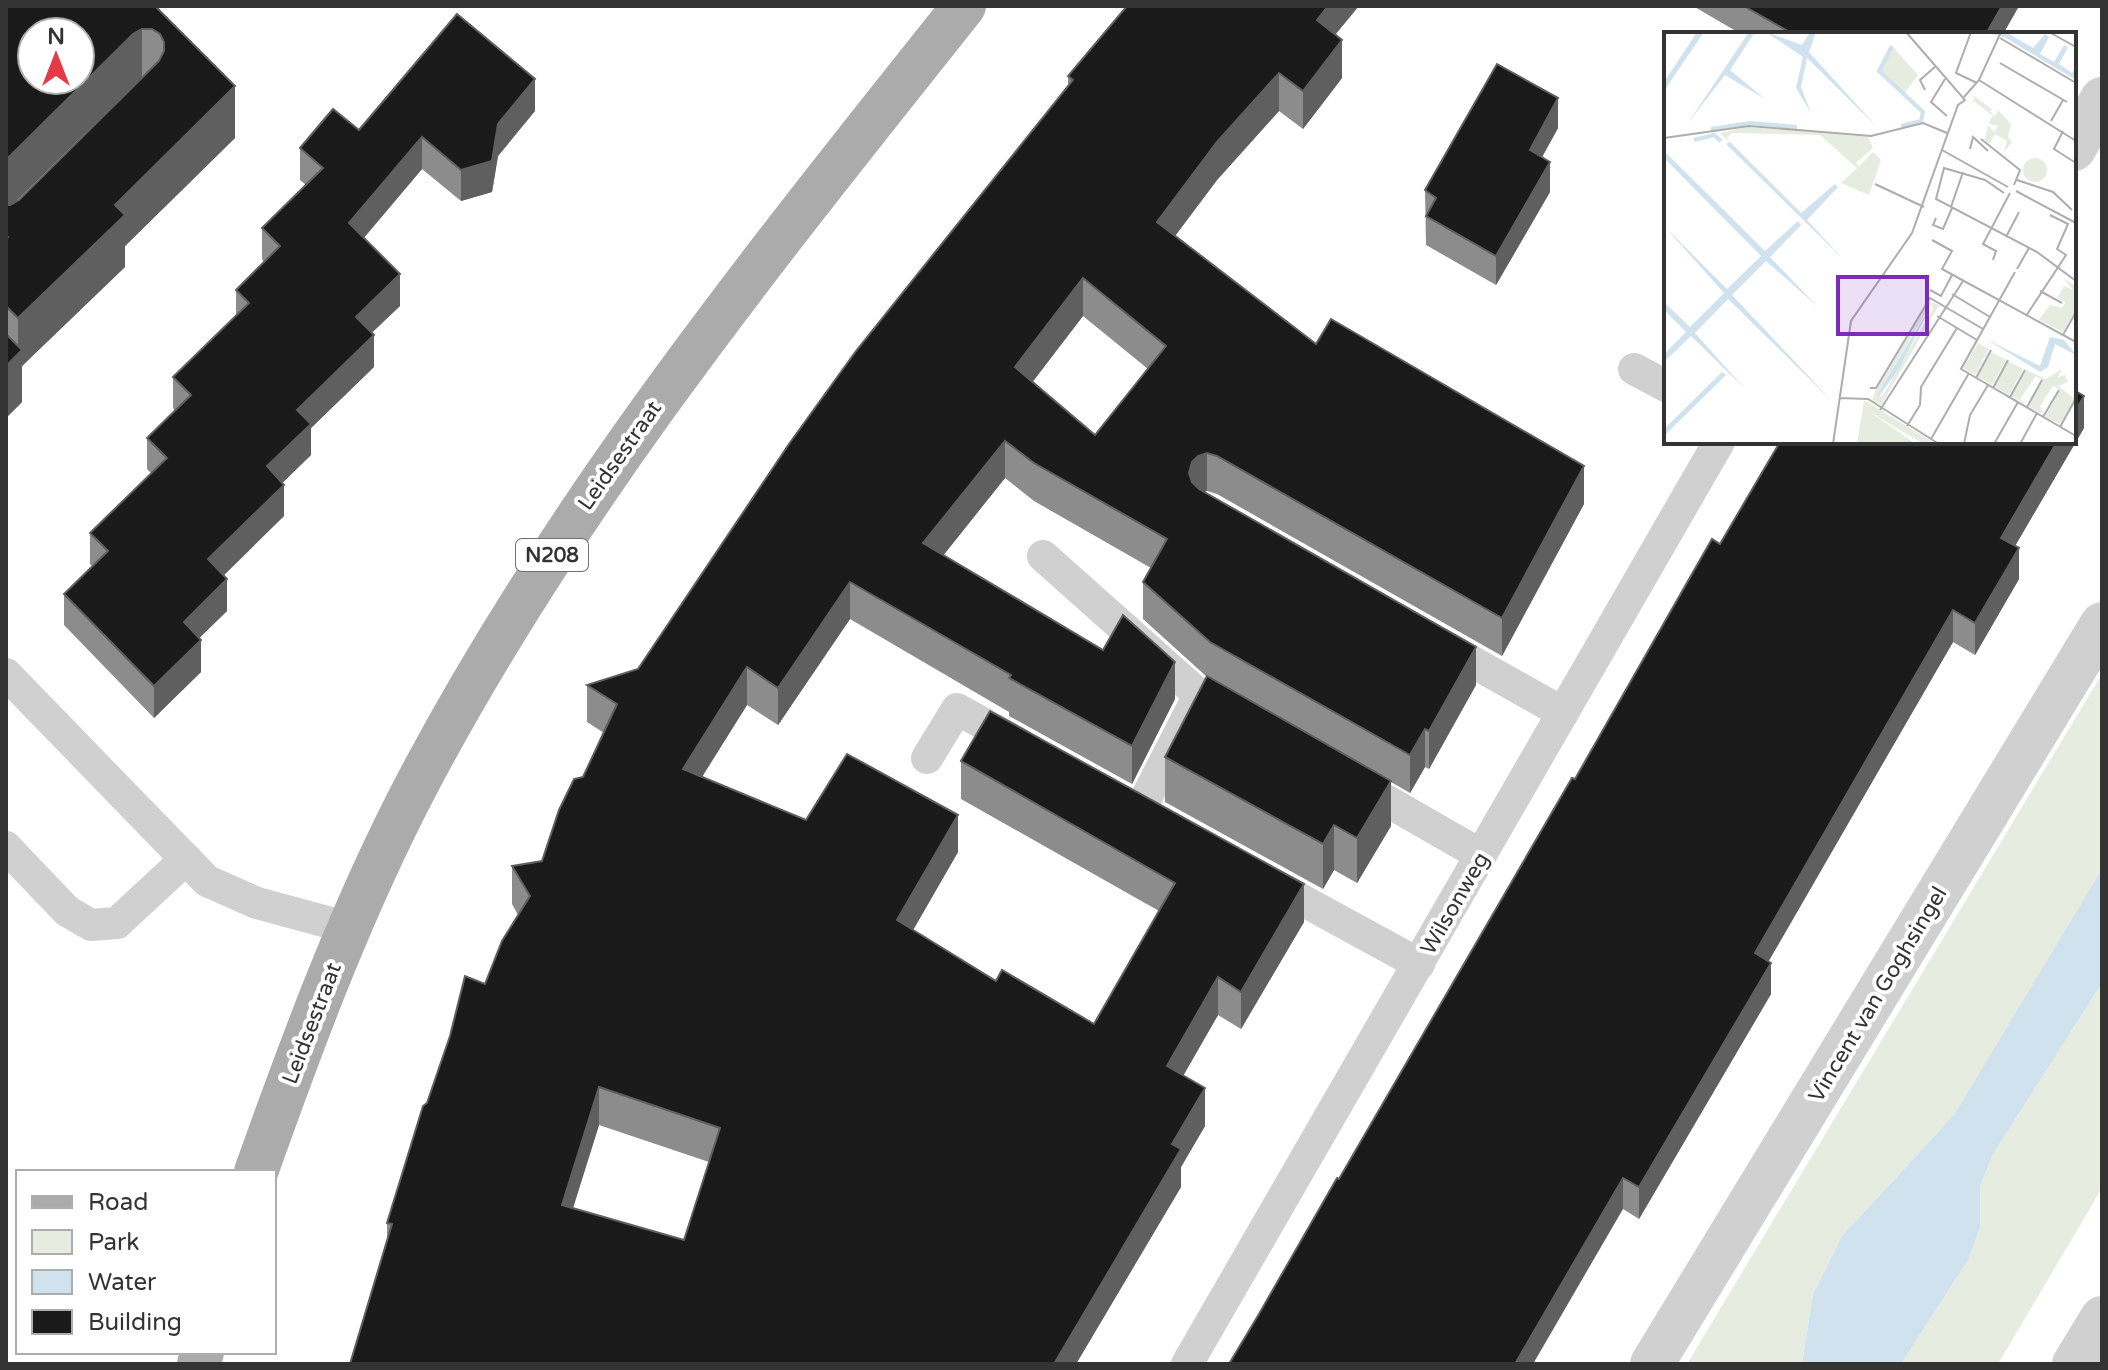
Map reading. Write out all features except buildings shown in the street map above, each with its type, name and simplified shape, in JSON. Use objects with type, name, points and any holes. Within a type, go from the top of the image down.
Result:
[{"type":"main road","name":"Leidsestraat","points":[[257,1170],[297,1054],[349,928],[417,784],[492,651],[570,526],[656,402],[778,239],[964,6]]},
{"type":"street","points":[[2076,145],[2102,99]]},
{"type":"street","name":"Vincent van Goghsingel","points":[[1652,1364],[2102,624]]},
{"type":"street","points":[[2074,1364],[2102,1318]]},
{"type":"lane","points":[[1634,369],[1664,385]]},
{"type":"lane","name":"Wilsonweg","points":[[1187,1364],[1718,444]]},
{"type":"lane","points":[[1043,556],[1213,702],[1141,811]]},
{"type":"lane","points":[[1413,628],[1563,713]]},
{"type":"lane","points":[[6,674],[207,881],[257,903],[349,928]]},
{"type":"lane","points":[[927,758],[957,709],[1048,760]]},
{"type":"lane","points":[[1320,763],[1481,855]]},
{"type":"lane","points":[[6,847],[67,911],[91,925],[117,923],[186,859]]},
{"type":"lane","points":[[1237,864],[1419,964]]},
{"type":"green space","points":[[2102,674],[2102,869],[1954,1115],[1842,1236],[1813,1294],[1802,1364],[1687,1364]]},
{"type":"green space","points":[[2102,983],[2102,1188],[1998,1364],[1901,1364],[1968,1260],[1980,1228],[1980,1186],[1993,1154]]},
{"type":"water","points":[[2102,869],[2102,983],[1993,1154],[1980,1186],[1980,1228],[1968,1260],[1901,1364],[1802,1364],[1813,1294],[1842,1236],[1954,1115]]}]
